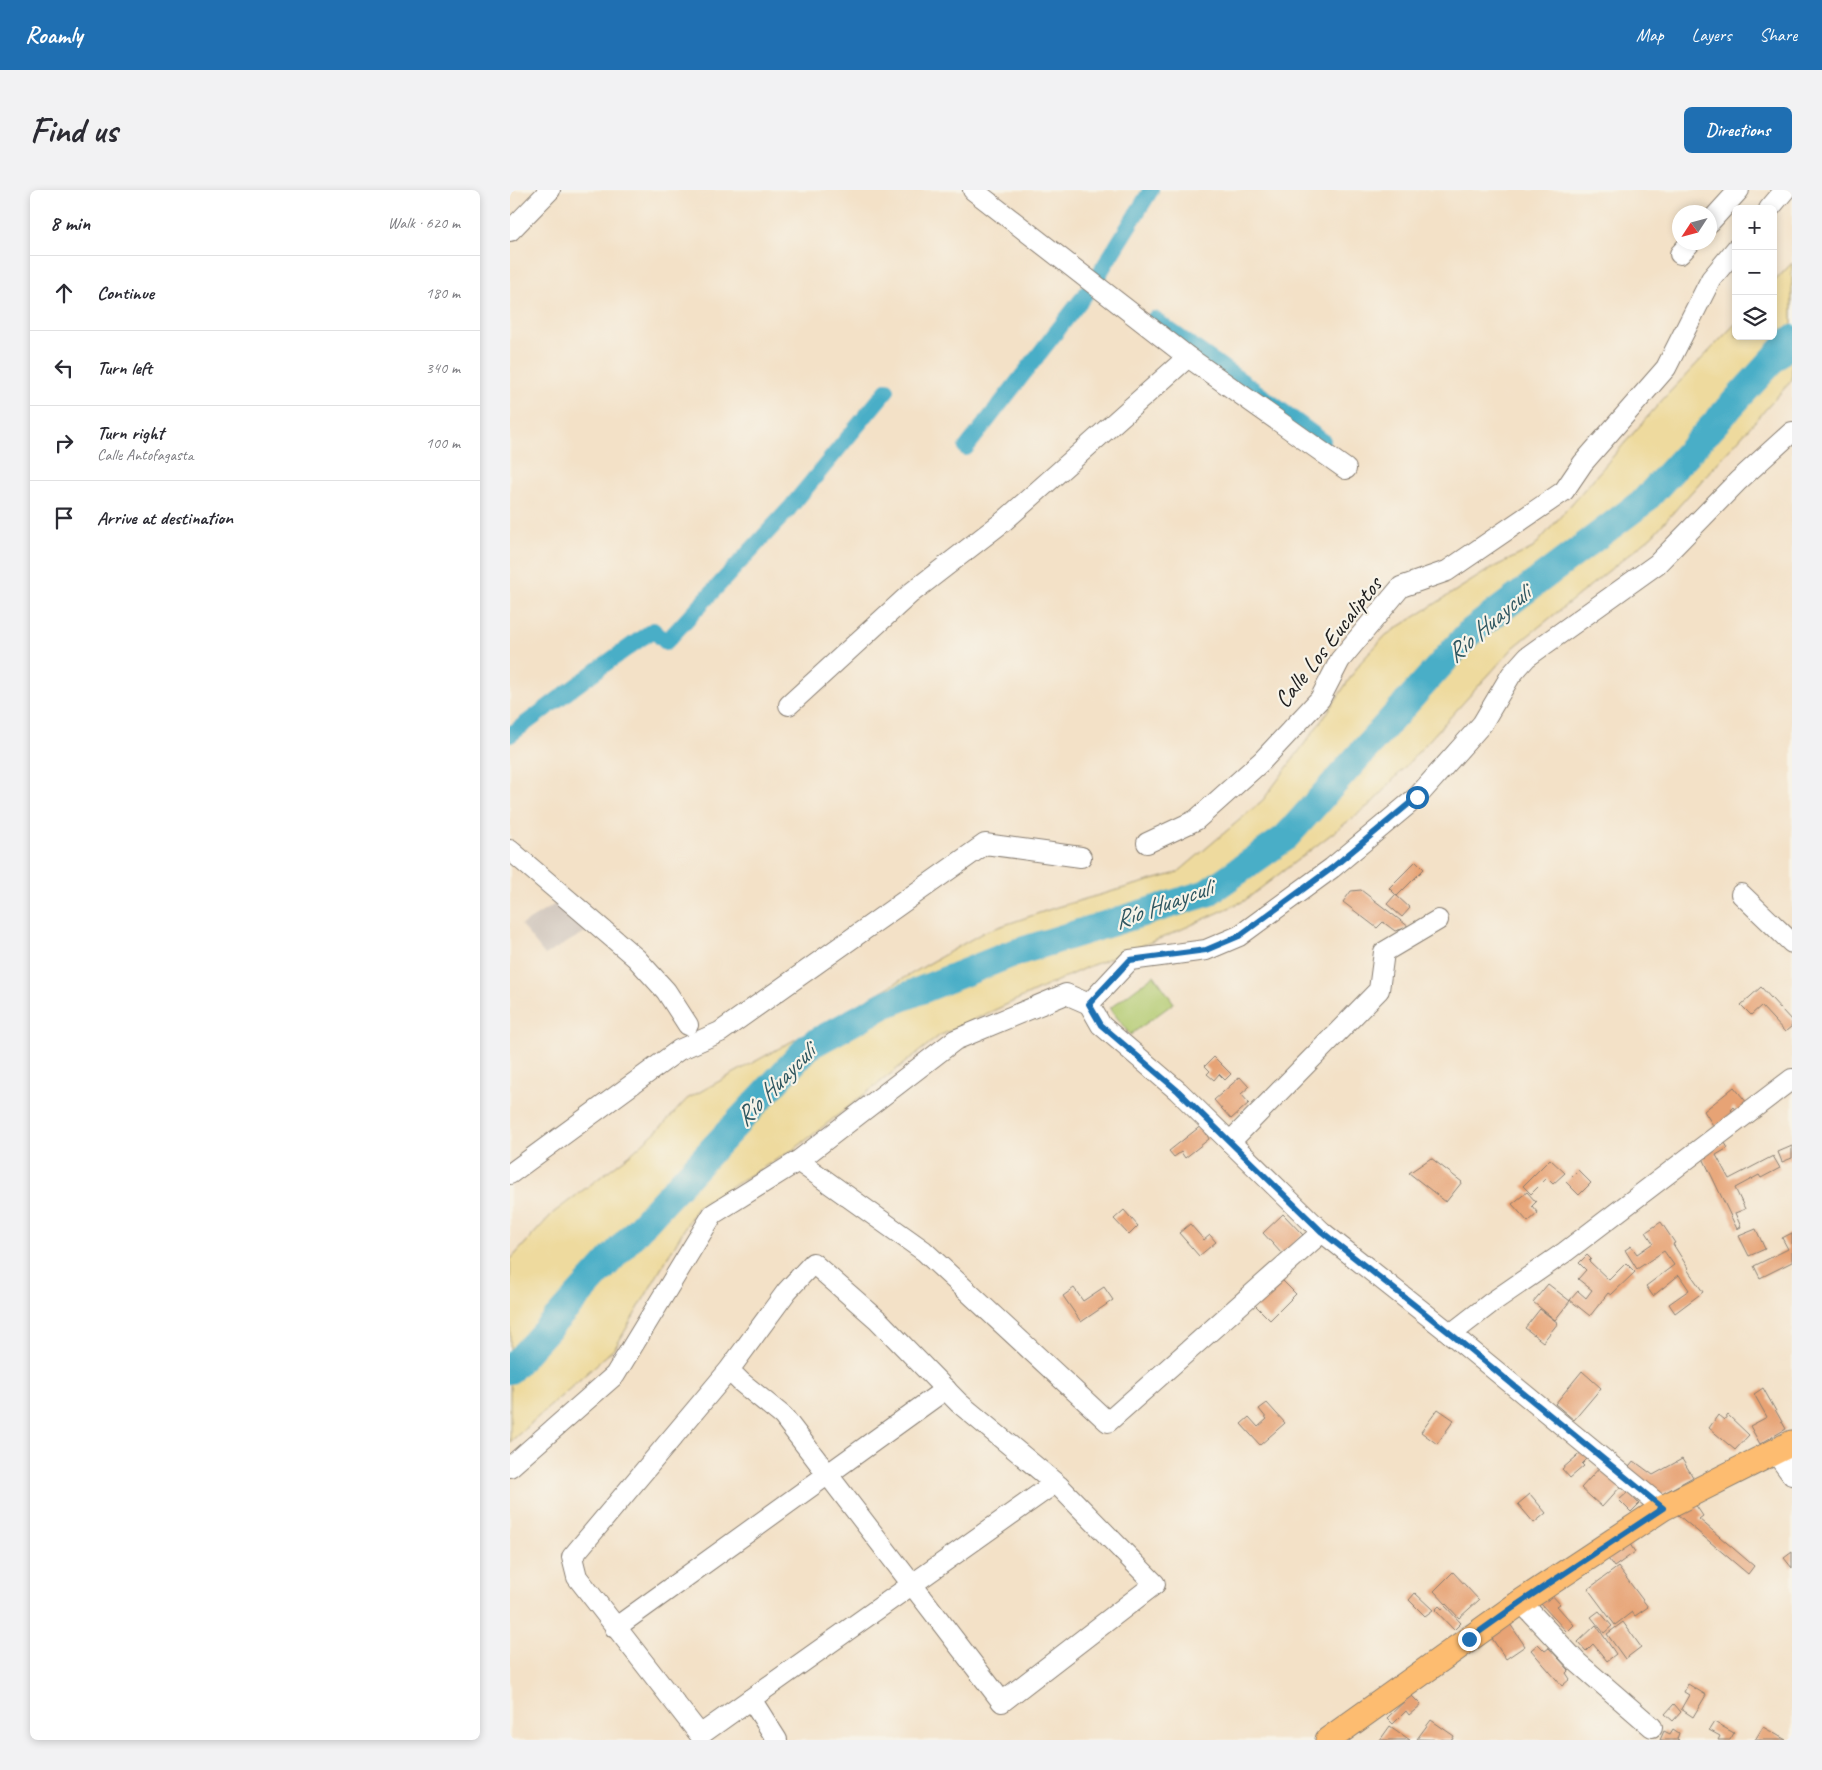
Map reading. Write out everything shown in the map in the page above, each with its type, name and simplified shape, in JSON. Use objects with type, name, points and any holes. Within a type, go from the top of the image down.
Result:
[{"type":"main road","points":[[1328,1740],[1521,1602],[1663,1508],[1783,1448]]},
{"type":"street","points":[[510,232],[550,190]]},
{"type":"street","points":[[973,190],[1188,357],[1346,469]]},
{"type":"street","points":[[1717,214],[1739,190]]},
{"type":"street","points":[[1772,205],[1785,190]]},
{"type":"street","name":"Calle Los Eucaliptos","points":[[1148,843],[1196,820],[1262,761],[1320,699],[1340,660],[1401,588],[1447,571],[1564,491],[1583,463],[1666,368],[1711,279],[1735,250]]},
{"type":"street","points":[[790,705],[911,593],[1004,521],[1188,357]]},
{"type":"street","points":[[1089,1004],[1130,960],[1206,950],[1239,936],[1332,868],[1417,797],[1482,724],[1511,675],[1527,657],[1657,564],[1738,481],[1792,432]]},
{"type":"street","points":[[510,1174],[679,1050],[720,1032],[985,844],[1081,857]]},
{"type":"street","points":[[510,850],[636,958],[666,991],[688,1025]]},
{"type":"street","points":[[1741,894],[1792,943]]},
{"type":"street","points":[[1230,1142],[1379,990],[1384,952],[1438,920]]},
{"type":"street","points":[[510,1467],[614,1376],[712,1214],[798,1161],[955,1040],[1066,994],[1089,1004],[1101,1025],[1178,1091],[1322,1232],[1451,1334],[1663,1508]]},
{"type":"street","points":[[1451,1334],[1491,1303],[1564,1252],[1792,1079]]},
{"type":"street","points":[[798,1161],[924,1252],[1108,1422],[1322,1232]]},
{"type":"street","points":[[729,1370],[783,1416],[828,1474],[912,1584],[1002,1702],[1155,1584],[1055,1483],[959,1403],[878,1320],[813,1263],[787,1291],[729,1370],[572,1557],[577,1577],[700,1735],[912,1584],[1055,1483]]},
{"type":"street","points":[[615,1628],[946,1389]]},
{"type":"street","points":[[1783,1448],[1792,1475]]},
{"type":"street","points":[[1521,1602],[1577,1662],[1652,1727]]},
{"type":"street","points":[[751,1699],[777,1740]]},
{"type":"shaded area","points":[[557,903],[589,930],[545,955],[521,925]]},
{"type":"green space","points":[[1154,975],[1174,1003],[1130,1035],[1110,1008]]},
{"type":"sand","points":[[1792,263],[1792,380],[1652,536],[1514,647],[1372,803],[1244,901],[1169,935],[1085,968],[939,1036],[796,1148],[697,1207],[615,1348],[510,1442],[510,1260],[553,1213],[632,1153],[664,1124],[687,1099],[845,1012],[984,932],[1057,907],[1177,873],[1263,800],[1327,713],[1360,663],[1386,635],[1490,569],[1533,548],[1664,398],[1732,327],[1732,340],[1777,340],[1777,279]]},
{"type":"building","points":[[1416,861],[1424,869],[1397,896],[1389,888]]},
{"type":"building","points":[[1361,890],[1409,927],[1395,931],[1383,922],[1377,928],[1343,902],[1351,891]]},
{"type":"building","points":[[1395,895],[1410,908],[1402,917],[1387,904]]},
{"type":"building","points":[[1761,987],[1792,1021],[1792,1026],[1785,1032],[1761,1006],[1751,1015],[1741,1005]]},
{"type":"building","points":[[1214,1057],[1231,1074],[1225,1080],[1219,1074],[1214,1080],[1207,1074],[1210,1071],[1205,1066]]},
{"type":"building","points":[[1240,1077],[1249,1087],[1241,1094],[1249,1103],[1231,1119],[1214,1100]]},
{"type":"building","points":[[1734,1087],[1748,1104],[1740,1115],[1734,1107],[1731,1110],[1736,1115],[1714,1127],[1704,1111]]},
{"type":"building","points":[[1202,1125],[1209,1139],[1185,1158],[1181,1152],[1174,1157],[1169,1151]]},
{"type":"building","points":[[1725,1143],[1728,1148],[1716,1155],[1729,1179],[1773,1156],[1780,1168],[1761,1178],[1759,1175],[1735,1188],[1745,1209],[1735,1213],[1741,1227],[1737,1229],[1702,1156]]},
{"type":"building","points":[[1792,1146],[1792,1158],[1782,1162],[1778,1152]]},
{"type":"building","points":[[1431,1158],[1462,1182],[1446,1202],[1409,1173]]},
{"type":"building","points":[[1550,1159],[1565,1173],[1553,1184],[1547,1178],[1531,1194],[1523,1186]]},
{"type":"building","points":[[1578,1170],[1591,1183],[1579,1195],[1566,1182]]},
{"type":"building","points":[[1527,1192],[1536,1202],[1532,1206],[1538,1213],[1528,1222],[1512,1204]]},
{"type":"building","points":[[1124,1210],[1138,1226],[1129,1235],[1114,1219]]},
{"type":"building","points":[[1283,1214],[1303,1235],[1282,1254],[1263,1233]]},
{"type":"building","points":[[1661,1222],[1675,1243],[1673,1244],[1687,1269],[1703,1292],[1675,1313],[1669,1304],[1689,1290],[1679,1275],[1653,1296],[1646,1286],[1674,1265],[1664,1251],[1637,1269],[1625,1250],[1631,1246],[1637,1254],[1653,1243],[1646,1232]]},
{"type":"building","points":[[1190,1224],[1204,1240],[1210,1235],[1216,1242],[1199,1256],[1179,1233]]},
{"type":"building","points":[[1756,1229],[1765,1249],[1749,1256],[1739,1236]]},
{"type":"building","points":[[1792,1233],[1792,1262],[1760,1278],[1754,1266],[1788,1249],[1782,1238]]},
{"type":"building","points":[[1587,1255],[1591,1259],[1589,1261],[1609,1280],[1626,1263],[1635,1272],[1611,1295],[1608,1293],[1590,1316],[1570,1300],[1578,1291],[1586,1298],[1592,1290],[1578,1279],[1586,1270],[1579,1263]]},
{"type":"building","points":[[1278,1276],[1296,1294],[1270,1320],[1252,1302]]},
{"type":"building","points":[[1548,1284],[1570,1301],[1555,1320],[1533,1302]]},
{"type":"building","points":[[1104,1287],[1113,1300],[1081,1322],[1063,1296],[1074,1288],[1083,1301]]},
{"type":"building","points":[[1540,1309],[1558,1323],[1543,1342],[1525,1328]]},
{"type":"building","points":[[1582,1371],[1601,1388],[1574,1420],[1555,1404]]},
{"type":"building","points":[[1763,1388],[1786,1429],[1760,1444],[1750,1426],[1767,1417],[1754,1394]]},
{"type":"building","points":[[1267,1403],[1285,1423],[1260,1445],[1241,1424],[1249,1417],[1258,1427],[1267,1419],[1259,1409]]},
{"type":"building","points":[[1438,1409],[1454,1420],[1437,1444],[1421,1432]]},
{"type":"building","points":[[1718,1415],[1724,1420],[1728,1415],[1749,1435],[1735,1450],[1709,1428]]},
{"type":"building","points":[[1584,1450],[1590,1456],[1582,1464],[1584,1466],[1570,1478],[1562,1469]]},
{"type":"building","points":[[1682,1459],[1693,1477],[1657,1497],[1625,1472],[1634,1461],[1653,1475]]},
{"type":"building","points":[[1601,1466],[1622,1485],[1602,1507],[1581,1488]]},
{"type":"building","points":[[1628,1492],[1639,1504],[1631,1512],[1619,1500]]},
{"type":"building","points":[[1530,1494],[1546,1513],[1534,1523],[1518,1504]]},
{"type":"building","points":[[1695,1504],[1703,1516],[1699,1519],[1754,1566],[1748,1574],[1678,1515]]},
{"type":"building","points":[[1628,1541],[1635,1552],[1614,1567],[1606,1556]]},
{"type":"building","points":[[1792,1552],[1792,1568],[1784,1558]]},
{"type":"building","points":[[1618,1567],[1648,1607],[1635,1616],[1632,1612],[1615,1625],[1588,1589]]},
{"type":"building","points":[[1453,1572],[1479,1600],[1459,1618],[1434,1591]]},
{"type":"building","points":[[1415,1593],[1433,1610],[1425,1616],[1409,1600]]},
{"type":"building","points":[[1550,1593],[1560,1604],[1557,1606],[1574,1625],[1567,1632],[1540,1603]]},
{"type":"building","points":[[1439,1606],[1442,1609],[1445,1606],[1461,1623],[1454,1630],[1435,1610]]},
{"type":"building","points":[[1599,1611],[1612,1626],[1604,1633],[1591,1617]]},
{"type":"building","points":[[1623,1622],[1641,1647],[1625,1659],[1607,1634]]},
{"type":"building","points":[[1510,1624],[1525,1646],[1506,1659],[1491,1637]]},
{"type":"building","points":[[1596,1625],[1616,1654],[1607,1661],[1593,1644],[1586,1651],[1578,1642]]},
{"type":"building","points":[[1538,1644],[1545,1651],[1549,1648],[1569,1670],[1566,1673],[1570,1679],[1562,1686],[1531,1650]]},
{"type":"building","points":[[1688,1684],[1706,1695],[1693,1717],[1681,1709],[1689,1695],[1684,1692]]},
{"type":"building","points":[[1411,1695],[1421,1705],[1409,1715],[1406,1711],[1393,1724],[1387,1718]]},
{"type":"building","points":[[1674,1704],[1681,1712],[1673,1721],[1665,1714]]},
{"type":"building","points":[[1431,1720],[1454,1736],[1452,1740],[1417,1739]]},
{"type":"building","points":[[1714,1722],[1734,1733],[1730,1740],[1718,1740],[1720,1736],[1709,1730]]},
{"type":"building","points":[[1390,1726],[1410,1740],[1380,1740]]},
{"type":"building","points":[[1763,1727],[1786,1740],[1755,1740]]},
{"type":"building","points":[[1673,1729],[1679,1733],[1677,1739],[1679,1740],[1660,1740],[1664,1731],[1670,1734]]},
{"type":"waterway","points":[[1096,279],[1151,190]]},
{"type":"waterway","points":[[966,448],[1088,291]]},
{"type":"waterway","points":[[1154,319],[1323,441]]},
{"type":"waterway","name":"Río Huayculi","points":[[510,1370],[809,1046],[884,1005],[1011,954],[1207,893],[1285,838],[1469,633],[1644,501],[1792,339]]},
{"type":"waterway","points":[[510,735],[653,630],[666,642],[789,509],[887,390]]},
{"type":"route","points":[[1417,797],[1332,868],[1239,936],[1206,950],[1130,960],[1089,1004],[1101,1025],[1178,1091],[1322,1232],[1451,1334],[1663,1508],[1521,1602],[1469,1639]]}]
